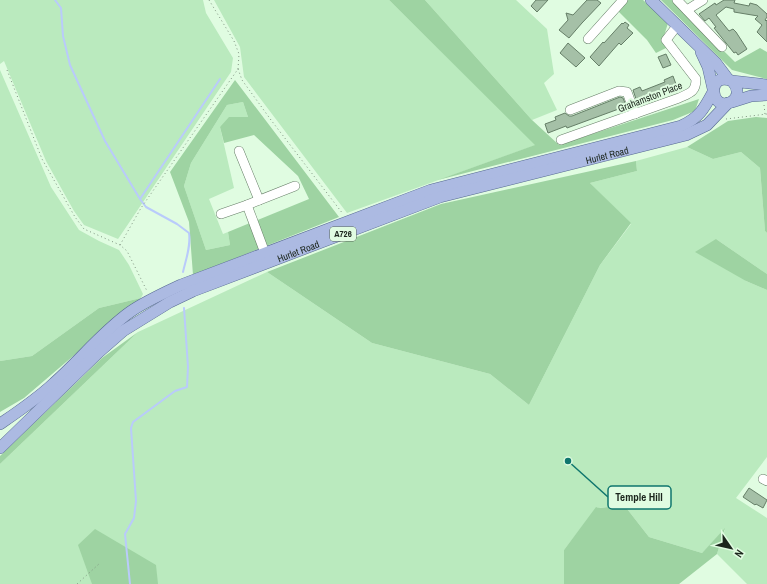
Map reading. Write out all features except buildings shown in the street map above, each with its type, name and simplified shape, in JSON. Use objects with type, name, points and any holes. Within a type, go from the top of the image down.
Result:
[{"type":"main road","points":[[651,0],[716,63],[735,84],[738,92],[737,96],[730,103],[724,104],[717,100],[713,91],[712,80],[708,67],[695,44]]},
{"type":"main road","points":[[713,91],[714,86],[720,80],[730,80],[766,92]]},
{"type":"main road","name":"Hurlet Road","points":[[0,424],[26,407],[54,383],[109,329],[130,312],[151,298],[265,252],[431,190],[680,126],[701,113],[713,91]]},
{"type":"main road","name":"Hurlet Road","points":[[0,448],[99,352],[123,331],[170,302],[192,291],[440,197],[686,136],[707,125],[730,103],[766,92]]},
{"type":"street","points":[[588,38],[623,0]]},
{"type":"street","points":[[677,0],[722,47]]},
{"type":"street","points":[[687,10],[703,0]]},
{"type":"street","name":"Grahamston Place","points":[[561,140],[692,92],[696,85],[696,79],[691,70],[666,40],[677,26]]},
{"type":"street","points":[[570,110],[619,91],[627,92],[635,114]]},
{"type":"street","points":[[239,151],[259,200]]},
{"type":"street","points":[[221,214],[296,186]]},
{"type":"street","points":[[247,205],[265,252]]},
{"type":"path","points":[[208,0],[234,41],[239,54],[238,69],[242,80],[348,221]]},
{"type":"path","points":[[120,245],[141,208],[238,69]]},
{"type":"path","points":[[7,70],[42,160],[75,217],[84,229],[120,245],[127,251],[151,298]]},
{"type":"path","points":[[765,115],[766,92]]},
{"type":"path","points":[[77,584],[100,563]]},
{"type":"green space","points":[[0,0],[203,0],[206,13],[233,58],[231,72],[118,239],[84,225],[74,211],[46,161],[4,61],[0,64]]},
{"type":"green space","points":[[214,0],[389,0],[536,145],[347,213],[244,77],[240,47]]},
{"type":"green space","points":[[389,0],[425,0],[532,120],[559,145],[699,99],[695,111],[673,120],[438,180],[535,145]]},
{"type":"green space","points":[[425,0],[516,0],[547,29],[554,74],[544,83],[557,110],[532,120]]},
{"type":"green space","points":[[618,0],[643,0],[668,23],[664,36],[670,46],[656,53],[647,40],[613,6]]},
{"type":"green space","points":[[661,0],[672,0],[735,62],[760,48],[767,52],[767,79],[732,70]]},
{"type":"green space","points":[[0,70],[51,187],[79,230],[119,250],[129,265],[143,294],[141,298],[99,308],[32,356],[0,361]]},
{"type":"green space","points":[[235,80],[339,217],[193,275],[189,222],[170,172]],"holes":[[[243,102],[248,117],[229,117],[220,127],[224,143],[254,135],[298,176],[309,199],[228,232],[230,245],[206,250],[184,186],[191,163],[227,105]]]},
{"type":"green space","points":[[243,102],[248,117],[220,127],[234,188],[209,199],[223,234],[228,232],[230,245],[206,250],[184,186],[191,163],[227,105]]},
{"type":"green space","points":[[756,117],[767,118],[767,233],[765,231],[760,168],[741,152],[713,159],[687,147],[728,121]]},
{"type":"green space","points":[[687,147],[713,159],[741,152],[760,168],[765,231],[767,233],[767,274],[716,239],[746,281],[767,290],[767,457],[736,498],[767,518],[767,584],[747,584],[717,554],[725,529],[702,553],[649,537],[624,505],[597,507],[564,550],[564,584],[0,584],[0,464],[138,332],[267,272],[372,343],[490,374],[529,405],[600,265],[631,224],[590,183],[637,171],[636,161]]},
{"type":"green space","points":[[636,161],[637,171],[590,183],[631,223],[600,265],[529,405],[490,374],[372,343],[267,272],[441,204]]},
{"type":"green space","points":[[716,239],[767,274],[767,290],[746,281],[695,252]]},
{"type":"green space","points":[[141,298],[24,398],[0,412],[0,361],[32,356],[99,308]]},
{"type":"green space","points":[[138,332],[0,464],[0,456],[102,358]]},
{"type":"green space","points":[[624,505],[649,537],[702,553],[725,528],[717,554],[679,584],[564,584],[564,550],[596,507],[600,508]]},
{"type":"green space","points":[[95,529],[156,565],[158,584],[92,584],[78,545]]},
{"type":"waterway","points":[[55,0],[61,8],[63,36],[70,65],[105,141],[140,199]]},
{"type":"waterway","points":[[183,272],[189,248],[189,233],[177,224],[146,207],[140,199],[220,79]]},
{"type":"waterway","points":[[130,584],[125,534],[134,518],[136,501],[131,428],[133,422],[175,391],[187,387],[188,367],[184,308]]},
{"type":"place","name":"Temple Hill","points":[[568,461]]}]
